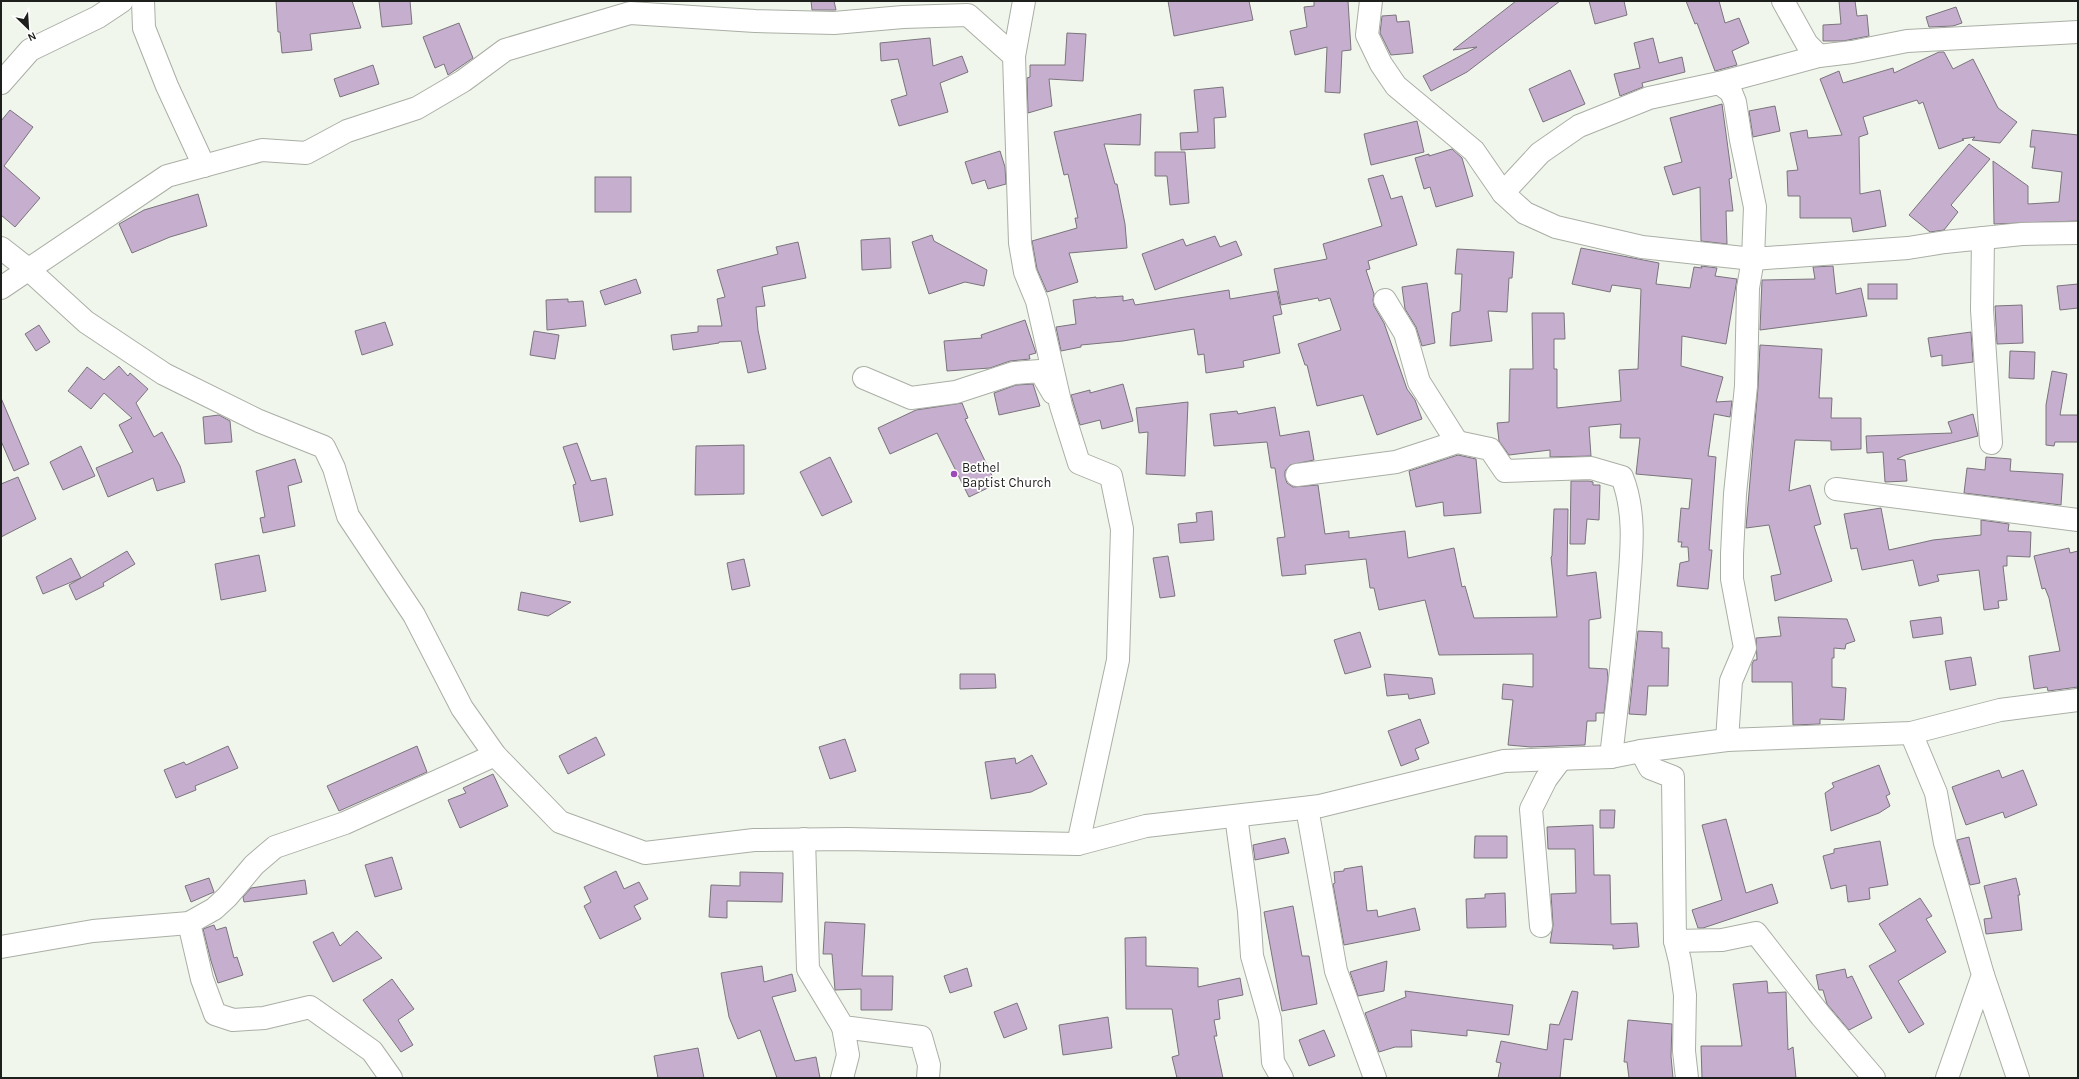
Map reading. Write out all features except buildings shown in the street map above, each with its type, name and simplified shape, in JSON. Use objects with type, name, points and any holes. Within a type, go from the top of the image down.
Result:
[{"type":"street","points":[[1,83],[30,50],[98,17],[122,1]]},
{"type":"street","points":[[143,1],[144,28],[167,86],[204,166]]},
{"type":"street","points":[[1024,1],[1014,56],[1020,243],[1025,272],[1038,301],[1061,406],[1079,463],[1111,476],[1122,528],[1118,660],[1078,844]]},
{"type":"street","points":[[1371,1],[1367,35],[1381,64],[1396,86],[1474,151],[1503,193],[1525,213],[1556,227],[1642,247],[1752,260],[1908,248],[2022,234],[2078,233]]},
{"type":"street","points":[[1783,1],[1807,44],[1819,56]]},
{"type":"street","points":[[1,288],[167,176],[262,150],[306,153],[347,131],[417,108],[463,81],[505,50],[630,14],[755,21],[834,23],[903,17],[968,15],[1014,56]]},
{"type":"street","points":[[1503,193],[1540,153],[1579,126],[1649,98],[1720,83],[1819,56],[1852,52],[1907,41],[2078,32]]},
{"type":"street","points":[[1720,83],[1731,92],[1735,102],[1740,140],[1755,207],[1752,260],[1748,288],[1746,386],[1735,494],[1732,567],[1732,579],[1745,648],[1731,681],[1727,740]]},
{"type":"street","points":[[1983,238],[1982,310],[1991,443]]},
{"type":"street","points":[[1,248],[28,269],[86,322],[164,374],[259,421],[324,447],[334,468],[348,516],[414,615],[462,708],[495,755],[560,822],[645,853],[754,840],[1078,844],[1146,826],[1306,808],[1504,761],[1611,757],[1641,751],[1727,740],[1911,733],[2000,710],[2078,700]]},
{"type":"street","points":[[1385,300],[1405,333],[1419,382],[1457,442]]},
{"type":"street","points":[[864,378],[911,398],[956,392],[1014,373],[1040,371],[1061,406]]},
{"type":"street","points":[[1297,475],[1396,462],[1457,442],[1490,449],[1504,470],[1591,468],[1622,477],[1629,495],[1632,540],[1626,620],[1611,757]]},
{"type":"street","points":[[1836,489],[2078,520]]},
{"type":"street","points":[[1911,733],[1936,793],[1945,843],[1984,975],[2018,1078]]},
{"type":"street","points":[[1641,751],[1650,768],[1673,777],[1675,941],[1680,961],[1685,994],[1684,1052],[1687,1078]]},
{"type":"street","points":[[1,947],[93,931],[189,923],[214,909],[254,864],[275,847],[345,823],[495,755]]},
{"type":"street","points":[[1541,926],[1531,809],[1546,779],[1561,759]]},
{"type":"street","points":[[1306,808],[1336,971],[1375,1078]]},
{"type":"street","points":[[1236,816],[1249,911],[1252,956],[1270,1020],[1273,1062],[1282,1078]]},
{"type":"street","points":[[804,840],[808,969],[843,1027],[848,1055],[842,1078]]},
{"type":"street","points":[[189,923],[202,979],[215,1014],[233,1020],[264,1018],[310,1007],[372,1051],[391,1078]]},
{"type":"street","points":[[1675,941],[1722,940],[1756,933],[1821,1016],[1874,1078]]},
{"type":"street","points":[[1947,1078],[1984,975]]},
{"type":"street","points":[[843,1027],[922,1037],[929,1065],[928,1078]]},
{"type":"place","name":"Bethel Baptist Church","points":[[954,474]]}]
